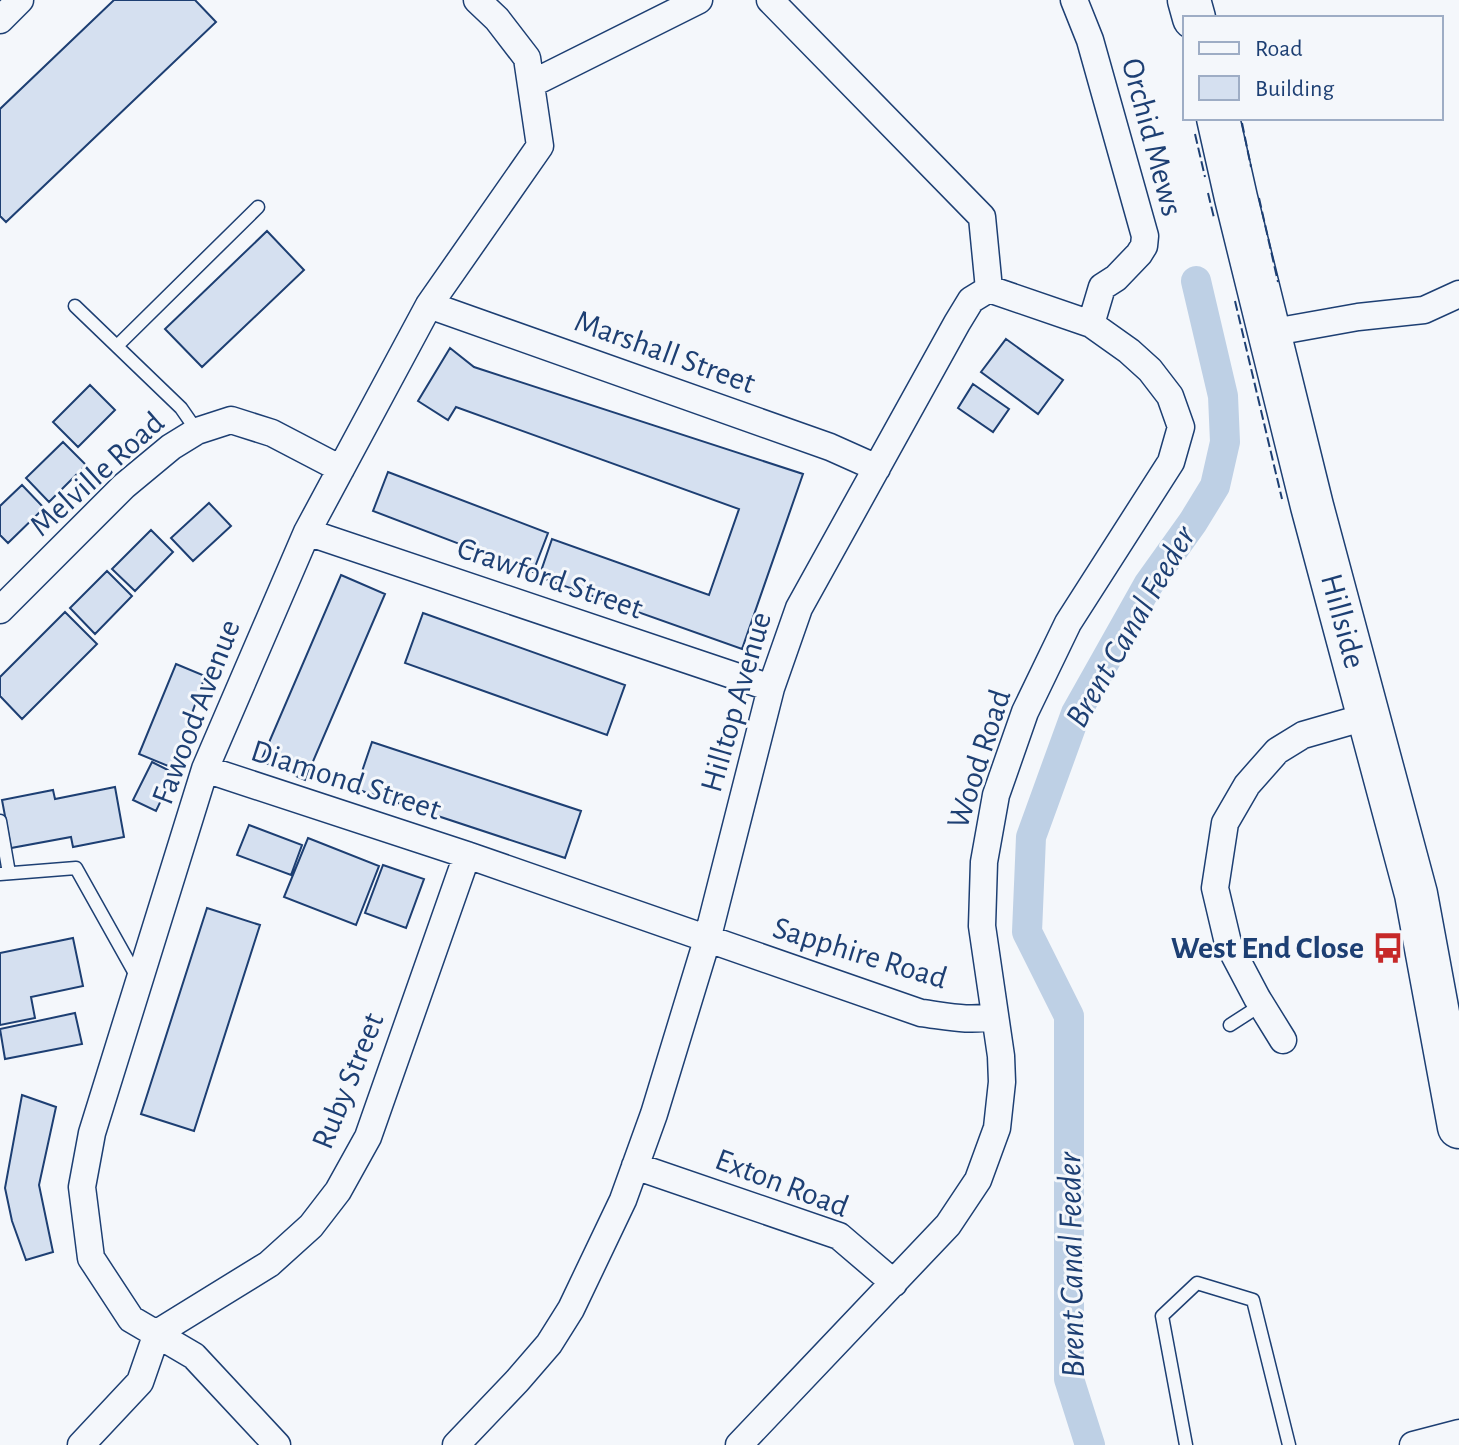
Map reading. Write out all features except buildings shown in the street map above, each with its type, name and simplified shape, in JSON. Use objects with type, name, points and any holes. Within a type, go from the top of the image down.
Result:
[{"type":"main road","name":"Hillside","points":[[1218,120],[1312,506],[1416,894],[1459,1124]]},
{"type":"street","points":[[0,20],[20,0]]},
{"type":"street","name":"Fawood Avenue","points":[[277,1445],[194,1356],[131,1319],[91,1258],[82,1187],[92,1133],[205,769],[307,532],[429,305],[540,146],[527,58],[497,19],[477,0]]},
{"type":"street","points":[[531,84],[699,0]]},
{"type":"street","points":[[770,0],[982,217],[989,289]]},
{"type":"street","name":"Orchid Mews","points":[[1074,0],[1090,40],[1145,236],[1139,254],[1116,278],[1102,287],[1091,324]]},
{"type":"street","name":"Wood Road","points":[[739,1445],[948,1225],[978,1180],[997,1128],[1000,1097],[1001,1056],[982,926],[984,862],[996,795],[1025,712],[1068,623],[1171,462],[1181,427],[1170,396],[1150,370],[1129,351],[1091,324],[989,289]]},
{"type":"street","name":"Hilltop Avenue","points":[[456,1445],[541,1353],[571,1309],[623,1200],[654,1114],[707,940],[771,688],[799,608],[971,300],[989,289]]},
{"type":"street","points":[[1269,333],[1358,317],[1424,310],[1459,294]]},
{"type":"street","name":"Marshall Street","points":[[429,305],[830,447],[877,468]]},
{"type":"street","name":"Melville Road","points":[[0,610],[124,486],[171,447],[197,431],[231,420],[272,433],[341,469]]},
{"type":"street","name":"Crawford Street","points":[[307,532],[771,688]]},
{"type":"street","points":[[1283,1040],[1228,943],[1215,888],[1225,823],[1247,785],[1277,751],[1303,735],[1369,716]]},
{"type":"street","name":"Diamond Street","points":[[205,769],[467,855],[707,940]]},
{"type":"street","name":"Diamond Street","points":[[415,1002],[467,855]]},
{"type":"street","name":"Sapphire Road","points":[[707,940],[921,1013],[982,1019],[995,1016]]},
{"type":"street","name":"Ruby Street","points":[[157,1333],[269,1264],[311,1226],[338,1191],[368,1137],[415,1002]]},
{"type":"street","name":"Exton Road","points":[[635,1166],[839,1236],[894,1283]]},
{"type":"street","points":[[81,1445],[140,1382],[157,1333]]},
{"type":"street","points":[[1413,1445],[1459,1433]]},
{"type":"lane","points":[[117,346],[258,207]]},
{"type":"lane","points":[[75,306],[181,408],[197,431]]},
{"type":"lane","points":[[0,821],[5,873],[76,868],[138,980]]},
{"type":"lane","points":[[1230,1025],[1261,1005]]},
{"type":"lane","points":[[1186,1445],[1162,1316],[1197,1283],[1253,1300],[1289,1445]]},
{"type":"waterway","name":"Brent Canal Feeder","points":[[1090,1445],[1069,1379],[1069,1016],[1027,932],[1031,837],[1076,713],[1148,585],[1215,486],[1225,442],[1223,396],[1196,281]]},
{"type":"fence","points":[[1242,123],[1251,167]]},
{"type":"fence","points":[[1195,134],[1205,177]]},
{"type":"fence","points":[[1208,193],[1214,218]]},
{"type":"fence","points":[[1259,198],[1278,282]]},
{"type":"fence","points":[[1235,301],[1282,499]]},
{"type":"place","name":"West End Close","points":[[1388,948]]}]
